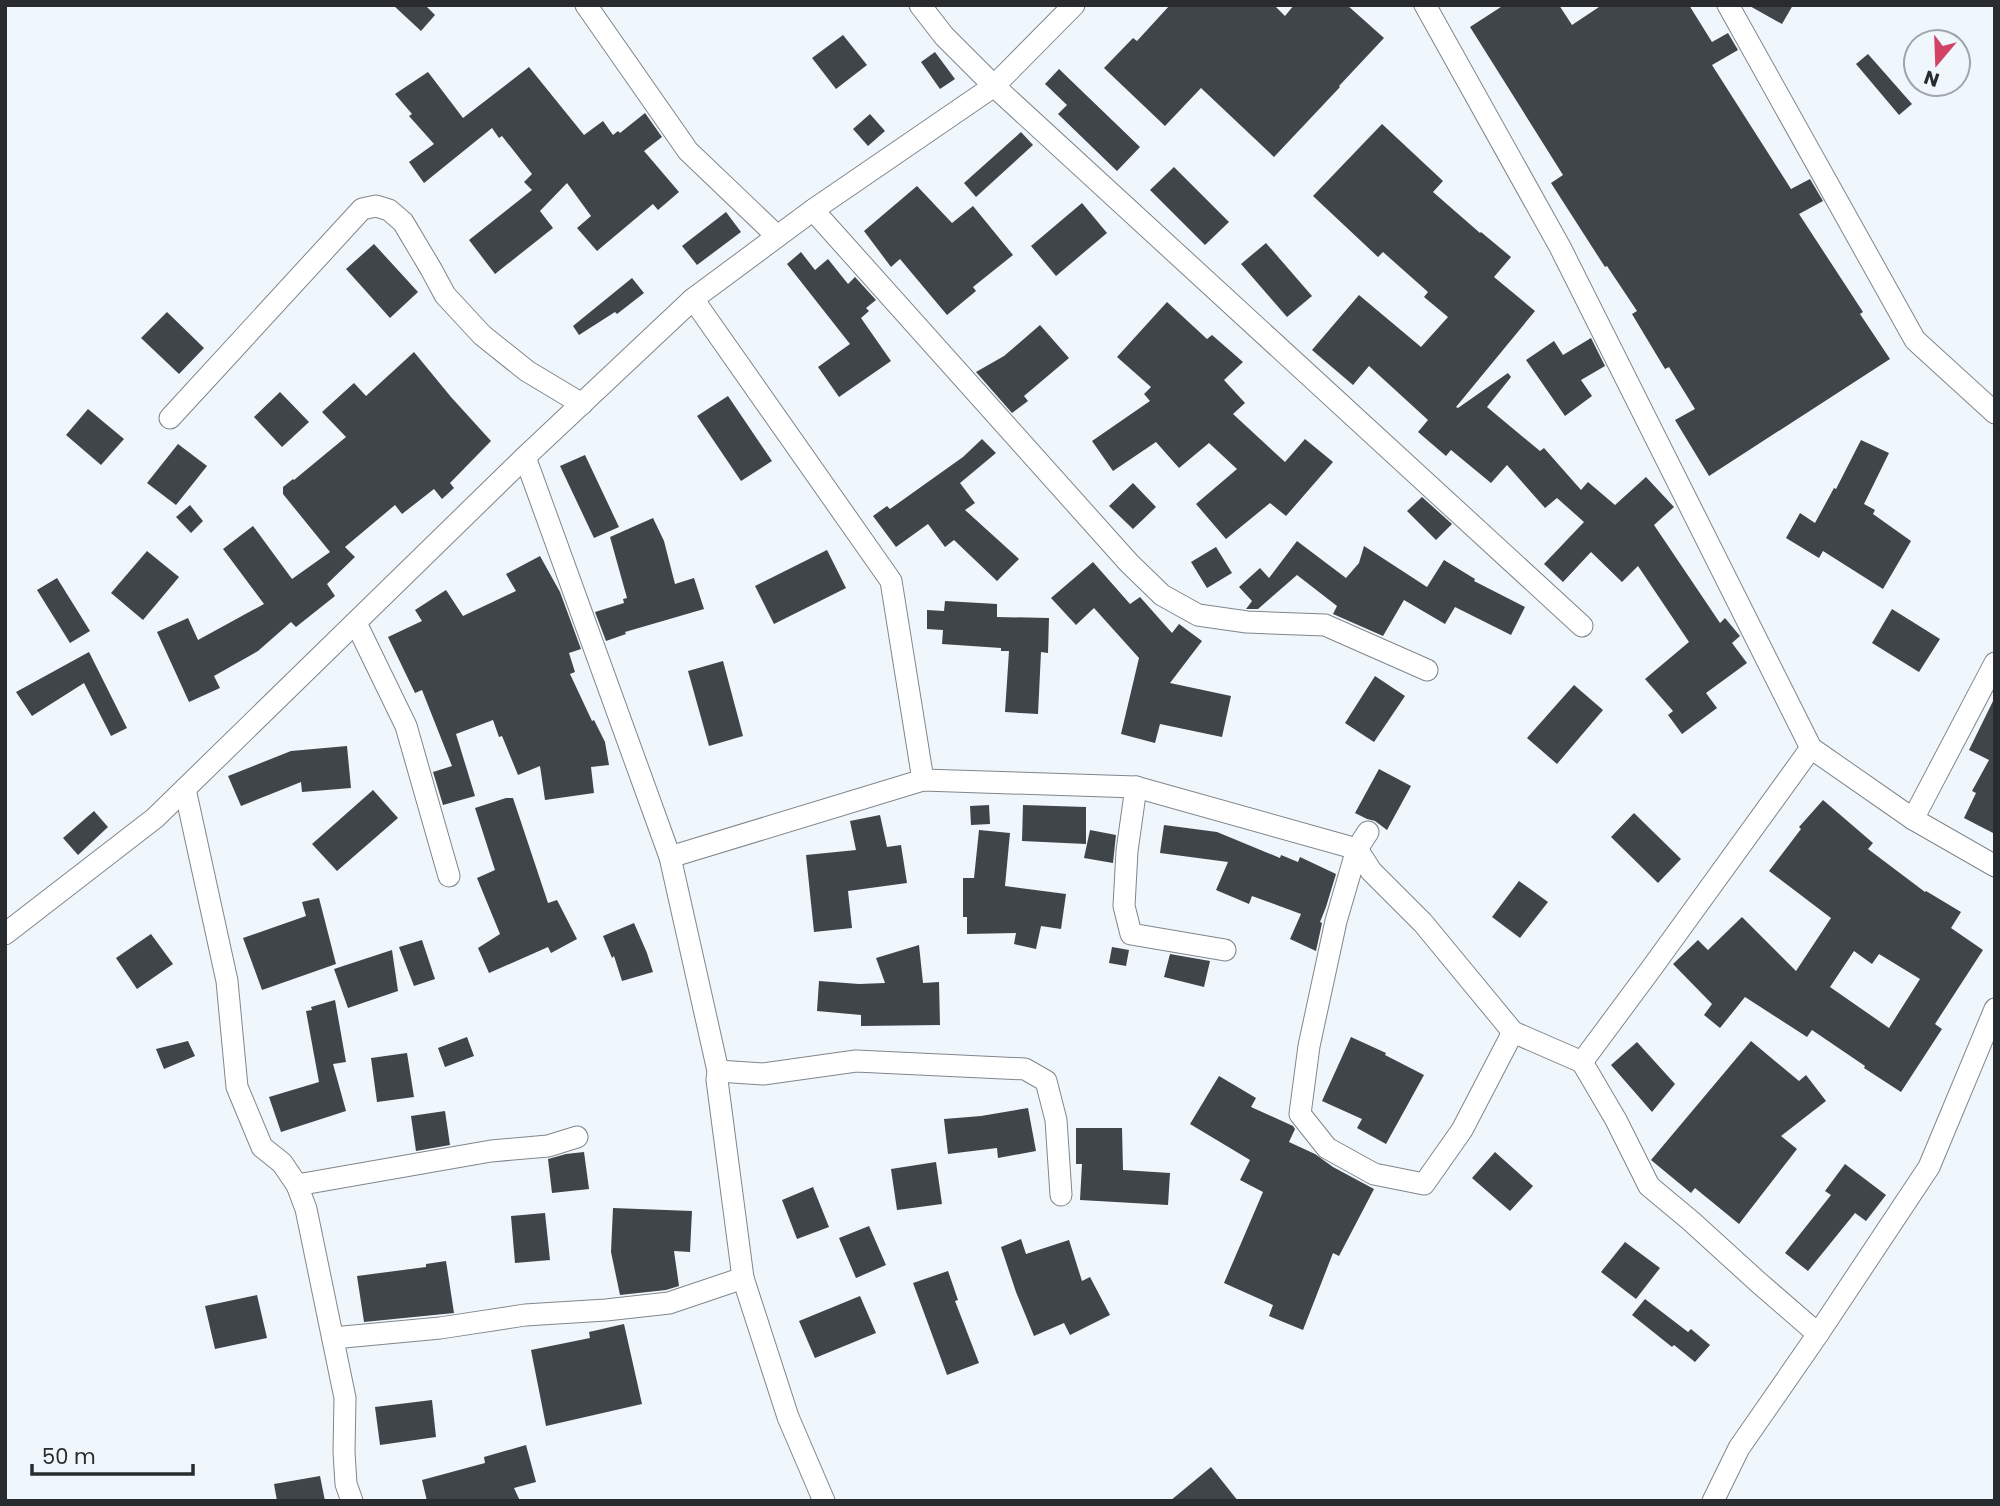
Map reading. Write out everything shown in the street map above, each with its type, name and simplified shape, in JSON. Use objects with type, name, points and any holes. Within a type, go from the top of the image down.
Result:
[{"type":"street","points":[[586,5],[688,151],[778,236]]},
{"type":"street","points":[[920,5],[944,36],[994,86],[1582,626]]},
{"type":"street","points":[[5,934],[155,818],[526,457],[693,299],[813,210],[994,86],[1073,5]]},
{"type":"street","points":[[1425,5],[1560,247],[1811,748],[1913,819],[1995,866]]},
{"type":"street","points":[[1728,5],[1915,340],[1995,413]]},
{"type":"street","points":[[170,418],[362,209],[376,206],[389,210],[403,222],[444,295],[482,335],[527,371],[582,404]]},
{"type":"street","points":[[813,210],[1129,563],[1162,595],[1198,615],[1247,622],[1325,625],[1427,670]]},
{"type":"street","points":[[693,299],[891,581],[923,780]]},
{"type":"street","points":[[526,457],[670,857],[718,1070],[743,1278],[788,1417],[824,1501]]},
{"type":"street","points":[[356,623],[406,726],[449,876]]},
{"type":"street","points":[[1913,819],[1995,663]]},
{"type":"street","points":[[1582,1062],[1811,748]]},
{"type":"street","points":[[670,857],[923,780],[1136,787],[1363,840]]},
{"type":"street","points":[[1136,787],[1127,851],[1124,906],[1131,934],[1225,950]]},
{"type":"street","points":[[185,789],[227,981],[237,1087],[262,1147],[282,1163],[297,1185],[306,1209],[345,1398],[346,1484],[352,1501]]},
{"type":"street","points":[[1363,840],[1336,921],[1308,1046],[1300,1114],[1327,1148],[1374,1174],[1424,1184],[1462,1130],[1514,1032]]},
{"type":"street","points":[[1363,840],[1371,871],[1423,923],[1514,1032],[1582,1062],[1649,1186],[1818,1334]]},
{"type":"street","points":[[1713,1501],[1739,1448],[1929,1167],[1995,1009]]},
{"type":"street","points":[[718,1070],[764,1074],[856,1061],[1025,1069],[1046,1081],[1056,1120],[1061,1195]]},
{"type":"street","points":[[297,1185],[491,1151],[548,1146],[577,1137]]},
{"type":"street","points":[[333,1338],[440,1328],[525,1315],[669,1303],[743,1278]]},
{"type":"building","points":[[393,5],[425,5],[435,15],[421,31]]},
{"type":"building","points":[[1170,5],[1274,5],[1285,16],[1294,5],[1347,5],[1384,38],[1274,157],[1201,88],[1165,126],[1104,68],[1133,38],[1137,41]]},
{"type":"building","points":[[1504,5],[1559,5],[1572,25],[1602,5],[1689,5],[1712,42],[1728,33],[1738,50],[1712,65],[1791,189],[1810,179],[1823,201],[1799,214],[1863,312],[1860,314],[1890,359],[1709,476],[1675,420],[1695,409],[1669,367],[1665,369],[1632,314],[1637,311],[1551,183],[1563,175],[1470,27]]},
{"type":"building","points":[[1748,5],[1793,5],[1782,24]]},
{"type":"building","points":[[843,35],[867,65],[836,89],[812,58]]},
{"type":"building","points":[[935,52],[955,79],[940,89],[921,62]]},
{"type":"building","points":[[1868,54],[1902,93],[1902,98],[1907,98],[1912,104],[1899,115],[1856,64]]},
{"type":"building","points":[[529,67],[584,135],[603,121],[613,135],[618,131],[620,133],[645,113],[662,137],[644,151],[679,192],[658,210],[653,204],[597,251],[577,228],[591,216],[567,183],[540,211],[553,228],[495,274],[469,240],[532,190],[524,182],[532,174],[502,136],[499,138],[492,128],[424,183],[409,162],[434,144],[409,116],[412,114],[395,94],[428,72],[463,118]]},
{"type":"building","points":[[1059,69],[1140,147],[1117,171],[1058,114],[1067,105],[1045,84]]},
{"type":"building","points":[[870,114],[885,131],[868,146],[853,129]]},
{"type":"building","points":[[1382,124],[1443,181],[1433,192],[1511,257],[1494,277],[1535,311],[1456,407],[1508,373],[1511,377],[1487,407],[1540,451],[1544,448],[1581,490],[1588,482],[1615,505],[1646,477],[1674,507],[1654,525],[1720,623],[1725,618],[1740,636],[1732,643],[1747,663],[1706,693],[1717,708],[1682,734],[1668,715],[1673,711],[1645,679],[1689,642],[1638,566],[1622,582],[1591,552],[1563,582],[1544,564],[1584,522],[1557,498],[1545,508],[1507,465],[1491,483],[1451,450],[1446,456],[1418,432],[1428,420],[1369,366],[1353,385],[1312,350],[1359,295],[1421,347],[1448,317],[1424,297],[1428,292],[1383,252],[1378,257],[1313,196]]},
{"type":"building","points":[[1021,132],[1033,145],[976,197],[964,183]]},
{"type":"building","points":[[1174,167],[1229,222],[1205,245],[1150,190]]},
{"type":"building","points":[[917,186],[952,223],[973,206],[1013,255],[973,287],[976,291],[947,315],[900,259],[891,267],[864,231]]},
{"type":"building","points":[[1082,203],[1107,233],[1056,276],[1031,246]]},
{"type":"building","points":[[726,212],[741,232],[697,265],[682,246]]},
{"type":"building","points":[[1266,243],[1312,296],[1287,317],[1241,264]]},
{"type":"building","points":[[374,244],[418,292],[390,318],[346,269]]},
{"type":"building","points":[[801,252],[815,270],[828,259],[848,284],[855,277],[876,300],[866,308],[869,311],[861,318],[891,361],[839,397],[818,367],[850,344],[787,264]]},
{"type":"building","points":[[632,278],[644,293],[617,314],[615,312],[579,335],[573,326]]},
{"type":"building","points":[[1167,302],[1207,339],[1212,335],[1243,362],[1224,380],[1245,403],[1233,414],[1285,462],[1305,439],[1333,462],[1286,516],[1270,503],[1226,539],[1196,504],[1237,469],[1209,443],[1179,468],[1156,442],[1113,471],[1092,441],[1150,401],[1144,394],[1151,387],[1117,357]]},
{"type":"building","points":[[167,312],[204,348],[179,374],[141,338]]},
{"type":"building","points":[[1040,325],[1069,358],[1024,396],[1028,401],[1012,413],[976,372],[1004,356]]},
{"type":"building","points":[[1591,338],[1605,366],[1581,380],[1592,396],[1565,416],[1526,360],[1554,341],[1563,355]]},
{"type":"building","points":[[414,352],[491,441],[450,483],[454,488],[442,499],[434,489],[402,514],[395,505],[345,547],[355,557],[327,584],[335,596],[296,627],[291,622],[258,651],[214,676],[220,688],[189,702],[157,632],[188,618],[198,640],[264,604],[223,549],[253,526],[292,579],[330,552],[283,494],[283,487],[346,437],[322,412],[354,383],[366,396]]},
{"type":"building","points":[[280,392],[309,422],[282,447],[254,417]]},
{"type":"building","points":[[728,396],[772,461],[741,481],[697,416]]},
{"type":"building","points":[[88,409],[124,439],[101,465],[66,435]]},
{"type":"building","points":[[982,439],[996,453],[960,483],[975,503],[965,510],[1019,559],[997,581],[954,540],[945,547],[928,524],[896,547],[873,516],[887,506],[890,509],[963,457]]},
{"type":"building","points":[[1861,440],[1889,453],[1864,504],[1875,510],[1873,514],[1911,541],[1883,589],[1823,551],[1819,558],[1786,538],[1800,513],[1815,523]]},
{"type":"building","points":[[178,444],[207,466],[176,505],[147,483]]},
{"type":"building","points":[[585,455],[619,527],[594,538],[560,466]]},
{"type":"building","points":[[1133,483],[1156,507],[1133,529],[1109,506]]},
{"type":"building","points":[[1422,497],[1452,524],[1436,540],[1407,511]]},
{"type":"building","points":[[190,505],[203,521],[191,533],[176,517]]},
{"type":"building","points":[[653,518],[664,541],[675,584],[694,578],[704,609],[625,632],[626,634],[606,641],[595,612],[624,603],[623,599],[627,598],[610,537]]},
{"type":"building","points":[[1297,541],[1346,578],[1359,563],[1364,546],[1427,587],[1444,560],[1475,579],[1474,581],[1525,607],[1511,635],[1455,607],[1445,624],[1404,600],[1383,636],[1333,614],[1337,606],[1297,575],[1258,609],[1246,609],[1252,601],[1239,587],[1260,568],[1269,578]]},
{"type":"building","points":[[1216,547],[1232,573],[1207,588],[1191,562]]},
{"type":"building","points":[[827,550],[846,588],[774,624],[755,586]]},
{"type":"building","points":[[147,551],[179,577],[143,620],[111,593]]},
{"type":"building","points":[[540,556],[560,592],[581,649],[569,653],[575,672],[570,674],[605,742],[609,765],[591,767],[594,793],[545,800],[540,766],[518,775],[493,720],[456,734],[475,796],[443,805],[433,772],[452,766],[422,690],[415,693],[388,637],[422,621],[415,610],[446,590],[463,616],[516,591],[506,574]]},
{"type":"building","points":[[1093,562],[1130,604],[1140,597],[1172,633],[1179,624],[1202,641],[1170,683],[1231,696],[1222,737],[1160,724],[1155,743],[1121,734],[1139,658],[1094,608],[1076,625],[1051,598]]},
{"type":"building","points":[[57,578],[90,631],[70,643],[37,590]]},
{"type":"building","points":[[945,601],[997,604],[997,617],[1049,618],[1048,653],[1041,652],[1038,714],[1005,712],[1009,651],[1001,651],[1001,648],[942,644],[943,630],[927,629],[927,610],[944,611]]},
{"type":"building","points":[[1892,609],[1940,639],[1919,672],[1872,643]]},
{"type":"building","points":[[89,652],[127,728],[111,736],[84,683],[32,716],[16,692]]},
{"type":"building","points":[[723,661],[743,736],[709,746],[688,671]]},
{"type":"building","points":[[1375,676],[1405,696],[1374,742],[1345,723]]},
{"type":"building","points":[[1574,685],[1603,710],[1557,764],[1527,738]]},
{"type":"building","points":[[1995,697],[1995,834],[1964,818],[1976,793],[1972,791],[1989,760],[1969,750]]},
{"type":"building","points":[[347,746],[351,788],[302,792],[301,782],[241,806],[228,776],[291,751]]},
{"type":"building","points":[[1379,769],[1411,786],[1387,830],[1375,821],[1355,813]]},
{"type":"building","points":[[373,790],[398,818],[337,871],[312,844]]},
{"type":"building","points":[[513,798],[548,903],[557,900],[577,939],[551,953],[548,947],[489,973],[478,948],[500,934],[477,878],[495,870],[475,808]]},
{"type":"building","points":[[1823,800],[1873,843],[1868,849],[1925,892],[1961,912],[1951,928],[1983,950],[1935,1024],[1942,1029],[1901,1092],[1812,1030],[1807,1037],[1745,997],[1720,1028],[1704,1015],[1712,1004],[1673,964],[1698,940],[1708,950],[1742,917],[1796,971],[1831,918],[1769,871],[1801,829],[1799,827]],"holes":[[[1854,951],[1872,964],[1879,954],[1920,979],[1889,1028],[1830,987]]]},
{"type":"building","points":[[989,805],[990,824],[971,825],[970,806]]},
{"type":"building","points":[[1023,805],[1086,807],[1086,844],[1022,841]]},
{"type":"building","points":[[94,811],[108,827],[78,855],[63,838]]},
{"type":"building","points":[[1634,813],[1681,859],[1658,883],[1611,837]]},
{"type":"building","points":[[880,815],[887,847],[901,845],[907,883],[848,891],[852,928],[814,932],[806,855],[856,850],[850,821]]},
{"type":"building","points":[[1164,825],[1217,832],[1280,858],[1281,855],[1298,862],[1300,857],[1336,874],[1320,922],[1322,923],[1316,951],[1290,939],[1301,914],[1252,896],[1249,904],[1216,890],[1228,862],[1160,853]]},
{"type":"building","points":[[979,830],[1010,833],[1005,886],[1066,894],[1061,929],[1041,926],[1036,949],[1014,944],[1016,933],[967,934],[967,917],[963,917],[963,878],[974,878]]},
{"type":"building","points":[[1090,830],[1116,835],[1113,863],[1084,858]]},
{"type":"building","points":[[1519,881],[1548,902],[1520,938],[1492,917]]},
{"type":"building","points":[[319,898],[336,964],[262,990],[243,938],[306,916],[302,902]]},
{"type":"building","points":[[634,923],[653,972],[622,981],[614,956],[612,958],[603,936]]},
{"type":"building","points":[[151,934],[173,964],[137,989],[116,958]]},
{"type":"building","points":[[422,940],[435,979],[414,986],[399,947]]},
{"type":"building","points":[[919,945],[923,983],[939,982],[940,1025],[861,1026],[861,1015],[817,1011],[819,981],[885,983],[876,958]]},
{"type":"building","points":[[1112,947],[1129,950],[1126,966],[1109,963]]},
{"type":"building","points":[[392,950],[398,991],[348,1008],[334,969]]},
{"type":"building","points":[[1170,954],[1210,961],[1204,987],[1164,977]]},
{"type":"building","points":[[335,1000],[346,1062],[333,1064],[346,1111],[281,1132],[269,1097],[319,1082],[306,1011]]},
{"type":"building","points":[[467,1037],[474,1056],[445,1067],[438,1048]]},
{"type":"building","points":[[1351,1037],[1424,1075],[1386,1144],[1357,1128],[1362,1119],[1322,1101]]},
{"type":"building","points":[[188,1041],[195,1056],[164,1069],[156,1049]]},
{"type":"building","points":[[1751,1041],[1799,1081],[1806,1075],[1826,1101],[1781,1136],[1797,1149],[1739,1224],[1695,1188],[1691,1193],[1651,1160]]},
{"type":"building","points":[[1637,1042],[1675,1084],[1652,1112],[1611,1065]]},
{"type":"building","points":[[407,1053],[414,1097],[377,1102],[371,1058]]},
{"type":"building","points":[[1219,1076],[1256,1098],[1251,1107],[1293,1126],[1295,1129],[1289,1142],[1374,1189],[1339,1256],[1333,1253],[1303,1330],[1269,1316],[1273,1305],[1224,1283],[1263,1192],[1240,1180],[1250,1160],[1190,1124]]},
{"type":"building","points":[[1028,1108],[1036,1151],[998,1158],[997,1148],[948,1154],[944,1119]]},
{"type":"building","points":[[445,1111],[450,1145],[416,1151],[411,1116]]},
{"type":"building","points":[[1076,1128],[1122,1128],[1123,1170],[1170,1173],[1168,1205],[1080,1200],[1082,1164],[1076,1164]]},
{"type":"building","points":[[584,1152],[589,1189],[552,1193],[548,1159]]},
{"type":"building","points":[[1495,1152],[1533,1186],[1510,1211],[1472,1178]]},
{"type":"building","points":[[936,1162],[942,1204],[897,1210],[891,1169]]},
{"type":"building","points":[[1845,1164],[1886,1195],[1866,1221],[1855,1213],[1808,1271],[1785,1253],[1831,1195],[1825,1191]]},
{"type":"building","points":[[813,1187],[829,1227],[797,1239],[782,1200]]},
{"type":"building","points":[[613,1208],[692,1211],[690,1252],[674,1251],[679,1286],[620,1295],[611,1252]]},
{"type":"building","points":[[545,1213],[550,1260],[515,1263],[511,1216]]},
{"type":"building","points":[[869,1226],[886,1265],[856,1278],[839,1238]]},
{"type":"building","points":[[1021,1239],[1026,1254],[1069,1240],[1082,1281],[1090,1277],[1110,1315],[1070,1335],[1064,1323],[1034,1336],[1001,1247]]},
{"type":"building","points":[[1625,1242],[1660,1268],[1636,1299],[1601,1272]]},
{"type":"building","points":[[446,1261],[454,1313],[364,1322],[357,1276],[426,1267],[426,1264]]},
{"type":"building","points":[[948,1271],[958,1300],[955,1301],[979,1363],[947,1375],[913,1283]]},
{"type":"building","points":[[257,1295],[267,1338],[215,1349],[205,1306]]},
{"type":"building","points":[[860,1296],[876,1333],[815,1358],[799,1321]]},
{"type":"building","points":[[1645,1299],[1710,1345],[1695,1362],[1632,1315]]},
{"type":"building","points":[[624,1324],[642,1404],[546,1426],[531,1350],[590,1338],[589,1332]]},
{"type":"building","points":[[432,1400],[436,1437],[380,1445],[375,1407]]},
{"type":"building","points":[[526,1445],[536,1482],[514,1488],[520,1501],[427,1501],[422,1480],[485,1463],[484,1457]]},
{"type":"building","points":[[1211,1467],[1238,1501],[1170,1501]]},
{"type":"building","points":[[320,1476],[325,1501],[277,1501],[274,1484]]}]
